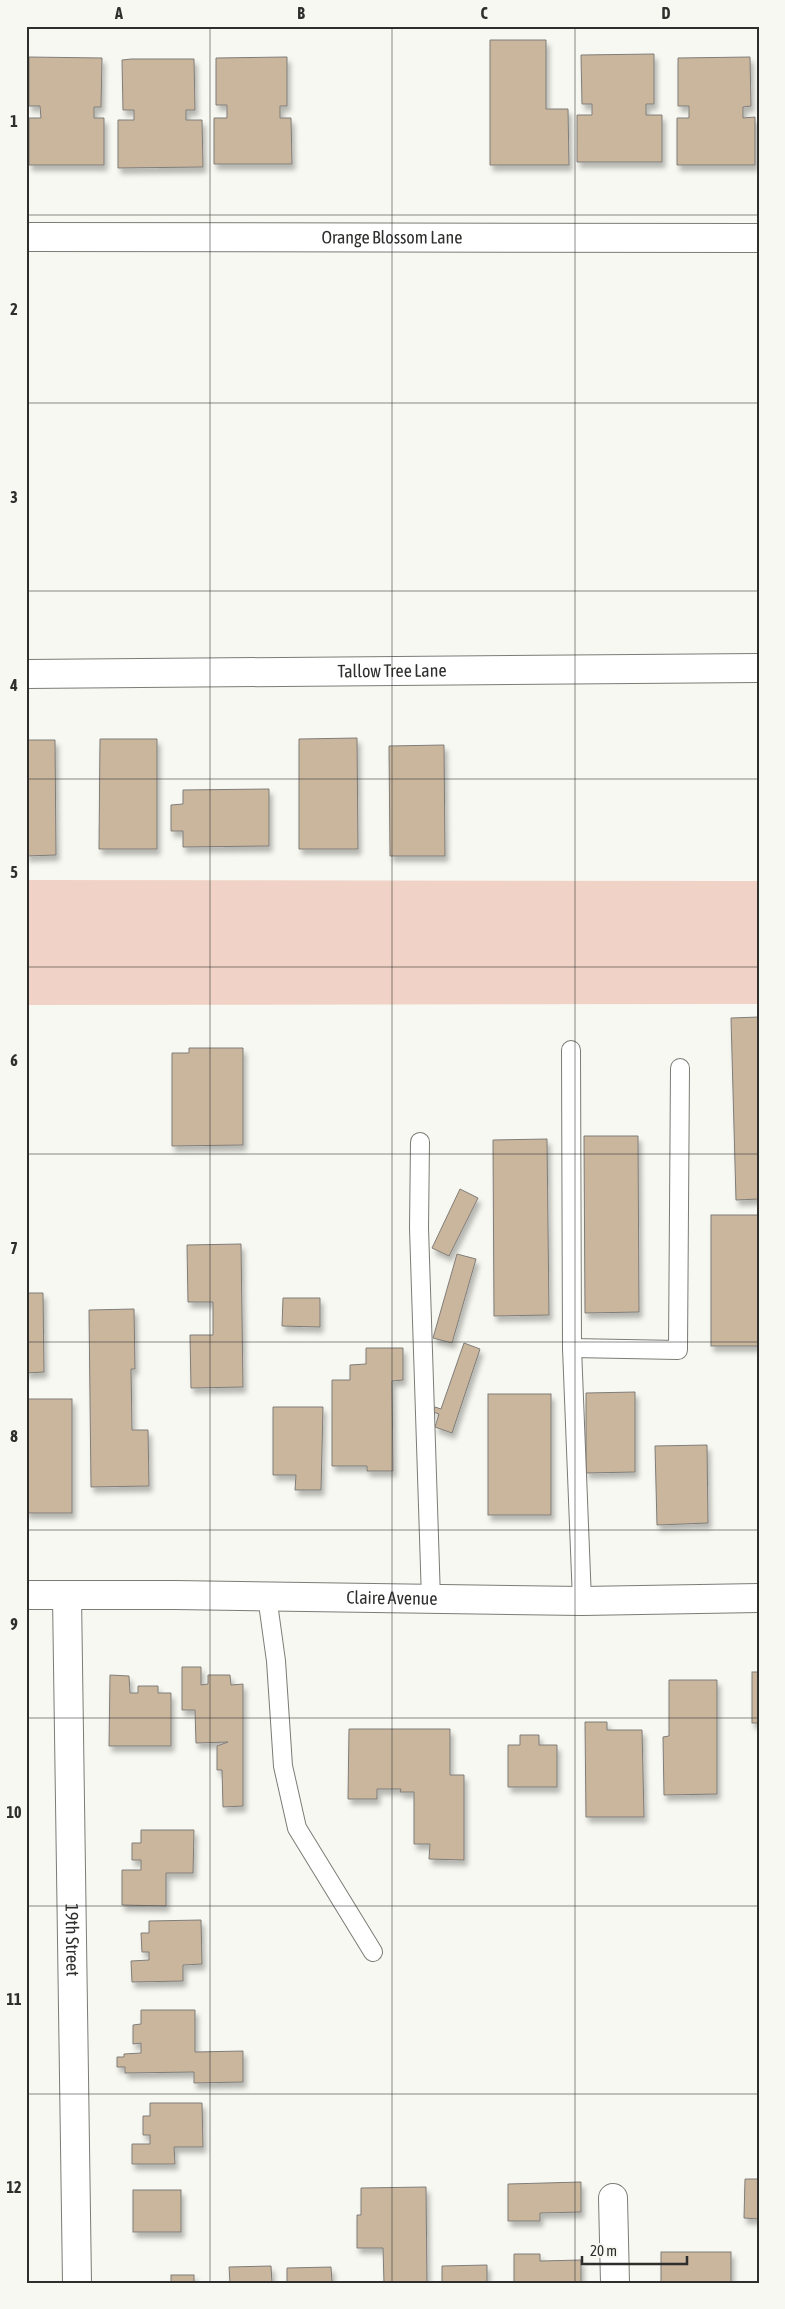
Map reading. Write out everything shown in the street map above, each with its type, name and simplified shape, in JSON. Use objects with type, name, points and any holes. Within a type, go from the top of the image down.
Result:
[{"type":"street","name":"Orange Blossom Lane","points":[[26,237],[759,238]]},
{"type":"street","name":"Tallow Tree Lane","points":[[26,674],[759,668]]},
{"type":"street","name":"Claire Avenue","points":[[26,1596],[267,1596],[582,1601],[759,1598]]},
{"type":"street","name":"19th Street","points":[[68,1596],[77,2283]]},
{"type":"street","points":[[613,2198],[615,2283]]},
{"type":"lane","points":[[571,1050],[572,1348],[582,1601]]},
{"type":"lane","points":[[572,1348],[678,1350],[680,1068]]},
{"type":"lane","points":[[420,1142],[418,1228],[431,1599]]},
{"type":"lane","points":[[267,1596],[276,1661],[283,1766],[297,1828],[373,1952]]},
{"type":"shaded area","points":[[26,880],[759,881],[759,1004],[26,1005]]},
{"type":"building","points":[[490,40],[546,40],[546,109],[568,109],[569,165],[490,165]]},
{"type":"building","points":[[654,54],[654,104],[646,104],[646,115],[662,115],[662,162],[577,162],[577,115],[592,115],[592,104],[582,104],[581,55]]},
{"type":"building","points":[[29,57],[102,58],[101,107],[94,107],[94,118],[104,118],[104,165],[29,165],[29,118],[41,118],[40,106],[29,106]]},
{"type":"building","points":[[287,57],[287,106],[280,106],[280,118],[291,118],[292,164],[214,164],[214,118],[227,118],[227,105],[216,105],[216,58]]},
{"type":"building","points":[[750,57],[751,106],[743,107],[743,118],[755,117],[755,165],[677,165],[677,118],[689,118],[689,106],[678,106],[678,58]]},
{"type":"building","points":[[194,59],[195,110],[186,110],[186,120],[202,120],[203,167],[118,168],[118,120],[134,120],[134,110],[123,110],[122,60]]},
{"type":"building","points":[[357,738],[358,849],[299,849],[299,739]]},
{"type":"building","points":[[100,739],[157,739],[157,849],[99,849]]},
{"type":"building","points":[[26,740],[55,740],[56,855],[26,856]]},
{"type":"building","points":[[444,745],[445,856],[390,856],[389,746]]},
{"type":"building","points":[[269,789],[269,846],[183,847],[183,831],[171,831],[171,805],[183,804],[183,790]]},
{"type":"building","points":[[759,1017],[759,1199],[736,1200],[731,1018]]},
{"type":"building","points":[[189,1048],[243,1048],[243,1145],[172,1146],[172,1053],[189,1053]]},
{"type":"building","points":[[584,1136],[638,1136],[639,1312],[585,1313]]},
{"type":"building","points":[[547,1139],[549,1315],[494,1316],[493,1140]]},
{"type":"building","points":[[460,1189],[478,1198],[449,1256],[432,1248]]},
{"type":"building","points":[[711,1215],[759,1215],[759,1346],[711,1346]]},
{"type":"building","points":[[241,1244],[243,1387],[191,1388],[190,1335],[213,1335],[213,1302],[188,1302],[187,1245]]},
{"type":"building","points":[[457,1254],[476,1259],[452,1343],[433,1338]]},
{"type":"building","points":[[26,1293],[43,1293],[44,1372],[26,1373]]},
{"type":"building","points":[[283,1298],[320,1298],[320,1327],[282,1326]]},
{"type":"building","points":[[134,1309],[135,1369],[131,1369],[132,1430],[148,1430],[149,1486],[91,1487],[89,1310]]},
{"type":"building","points":[[464,1343],[480,1349],[452,1433],[435,1427],[439,1414],[433,1412],[435,1407],[441,1409]]},
{"type":"building","points":[[366,1348],[403,1348],[403,1380],[392,1381],[393,1471],[367,1471],[367,1466],[332,1466],[332,1380],[350,1380],[350,1365],[366,1364]]},
{"type":"building","points":[[635,1392],[635,1472],[586,1473],[586,1393]]},
{"type":"building","points":[[488,1394],[551,1394],[551,1515],[488,1515]]},
{"type":"building","points":[[26,1399],[72,1399],[72,1513],[26,1513]]},
{"type":"building","points":[[273,1407],[323,1407],[321,1490],[295,1490],[296,1475],[273,1475]]},
{"type":"building","points":[[707,1445],[708,1523],[657,1525],[655,1446]]},
{"type":"building","points":[[182,1667],[201,1667],[201,1685],[208,1684],[208,1675],[230,1675],[231,1685],[243,1684],[243,1806],[223,1807],[222,1770],[217,1770],[217,1746],[228,1742],[196,1743],[195,1710],[182,1710]]},
{"type":"building","points":[[752,1672],[759,1672],[759,1723],[752,1723]]},
{"type":"building","points":[[110,1675],[129,1676],[130,1693],[138,1693],[138,1686],[158,1686],[158,1693],[171,1693],[171,1746],[109,1746]]},
{"type":"building","points":[[669,1680],[717,1680],[717,1794],[664,1795],[663,1737],[669,1736]]},
{"type":"building","points":[[585,1722],[607,1722],[607,1730],[642,1730],[644,1817],[586,1817]]},
{"type":"building","points":[[349,1729],[450,1729],[450,1775],[464,1775],[464,1860],[429,1859],[430,1844],[414,1844],[414,1792],[400,1792],[401,1789],[377,1789],[377,1799],[348,1799]]},
{"type":"building","points":[[520,1735],[539,1735],[539,1745],[557,1745],[557,1787],[508,1787],[508,1745],[520,1745]]},
{"type":"building","points":[[141,1830],[194,1830],[193,1873],[166,1873],[166,1906],[122,1905],[122,1870],[141,1870],[141,1860],[132,1860],[132,1843],[141,1843]]},
{"type":"building","points":[[201,1920],[202,1964],[183,1965],[183,1981],[132,1982],[131,1961],[149,1960],[149,1952],[142,1952],[141,1933],[149,1933],[149,1921]]},
{"type":"building","points":[[141,2010],[195,2010],[195,2052],[243,2051],[243,2082],[194,2083],[194,2072],[125,2073],[125,2067],[117,2067],[117,2057],[124,2057],[124,2054],[141,2053],[141,2043],[133,2044],[133,2025],[141,2024]]},
{"type":"building","points":[[150,2103],[202,2103],[203,2147],[174,2147],[175,2164],[132,2164],[132,2144],[150,2144],[150,2135],[143,2135],[143,2116],[150,2116]]},
{"type":"building","points":[[745,2179],[759,2179],[759,2219],[744,2218]]},
{"type":"building","points":[[581,2182],[581,2212],[540,2213],[540,2221],[508,2221],[508,2184]]},
{"type":"building","points":[[426,2187],[427,2283],[384,2283],[383,2248],[357,2248],[357,2215],[361,2215],[361,2188]]},
{"type":"building","points":[[133,2190],[181,2190],[181,2232],[133,2232]]},
{"type":"building","points":[[661,2252],[731,2252],[731,2283],[661,2283]]},
{"type":"building","points":[[514,2254],[540,2254],[540,2261],[581,2260],[581,2283],[514,2283]]},
{"type":"building","points":[[487,2265],[487,2283],[442,2283],[442,2266]]},
{"type":"building","points":[[271,2266],[272,2283],[230,2283],[229,2267]]},
{"type":"building","points":[[331,2267],[332,2283],[287,2283],[287,2268]]},
{"type":"building","points":[[171,2275],[194,2275],[194,2283],[171,2283]]}]
